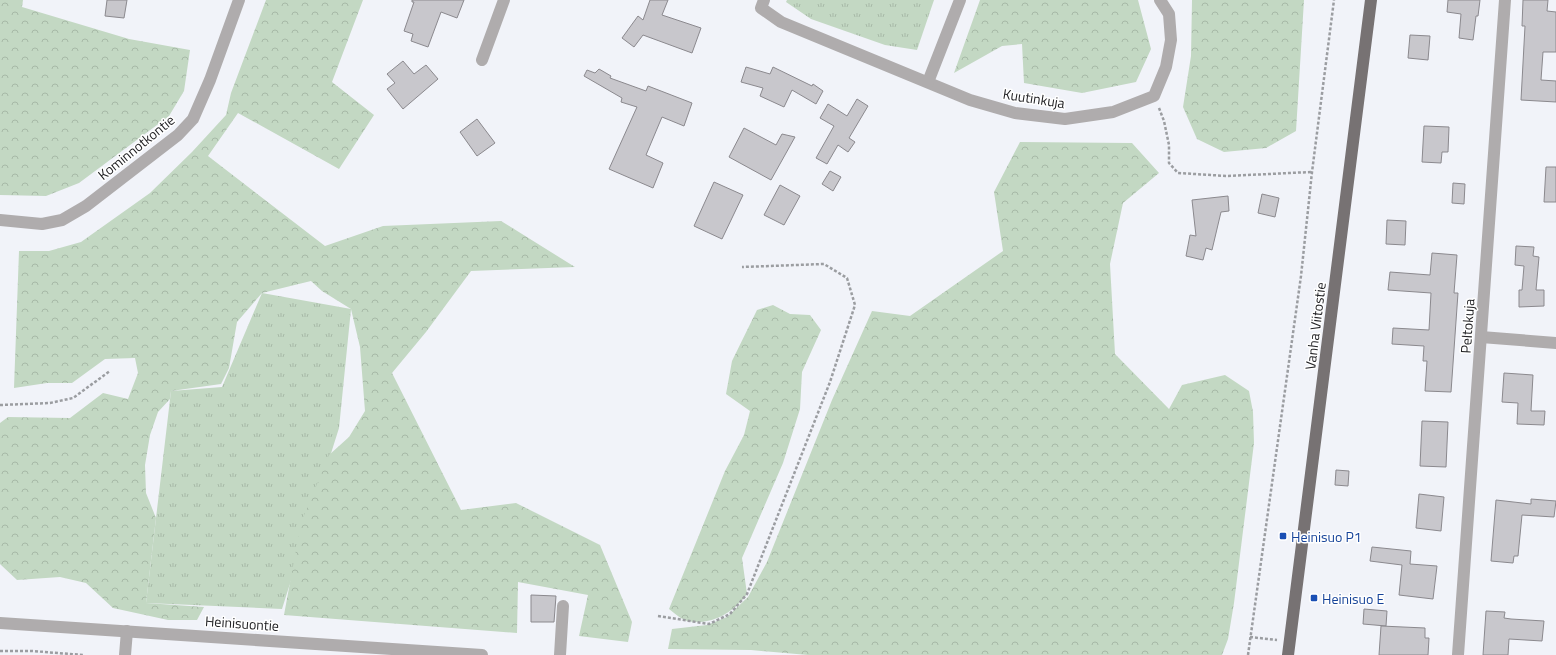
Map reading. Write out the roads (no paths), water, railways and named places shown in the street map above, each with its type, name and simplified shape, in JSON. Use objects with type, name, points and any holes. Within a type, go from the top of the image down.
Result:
[{"type":"main road","name":"Vanha Viitostie","points":[[1288,655],[1371,0]]},
{"type":"street","name":"Kominnotkontie","points":[[0,220],[42,224],[62,220],[86,206],[178,135],[193,119],[210,80],[240,0]]},
{"type":"street","points":[[482,60],[504,0]]},
{"type":"street","name":"Kuutinkuja","points":[[764,0],[761,8],[780,22],[970,100],[1014,112],[1065,119],[1113,112],[1154,96],[1166,67],[1171,40],[1169,14],[1160,0]]},
{"type":"street","points":[[928,82],[960,0]]},
{"type":"street","name":"Peltokuja","points":[[1458,655],[1505,0]]},
{"type":"street","points":[[1481,337],[1556,343]]},
{"type":"street","points":[[560,655],[564,606]]},
{"type":"street","name":"Heinisuontie","points":[[0,623],[127,631],[346,650],[482,655]]},
{"type":"street","points":[[124,655],[127,631]]},
{"type":"place","name":"Heinisuo P1","points":[[1283,536]]},
{"type":"place","name":"Heinisuo E","points":[[1314,598]]}]
